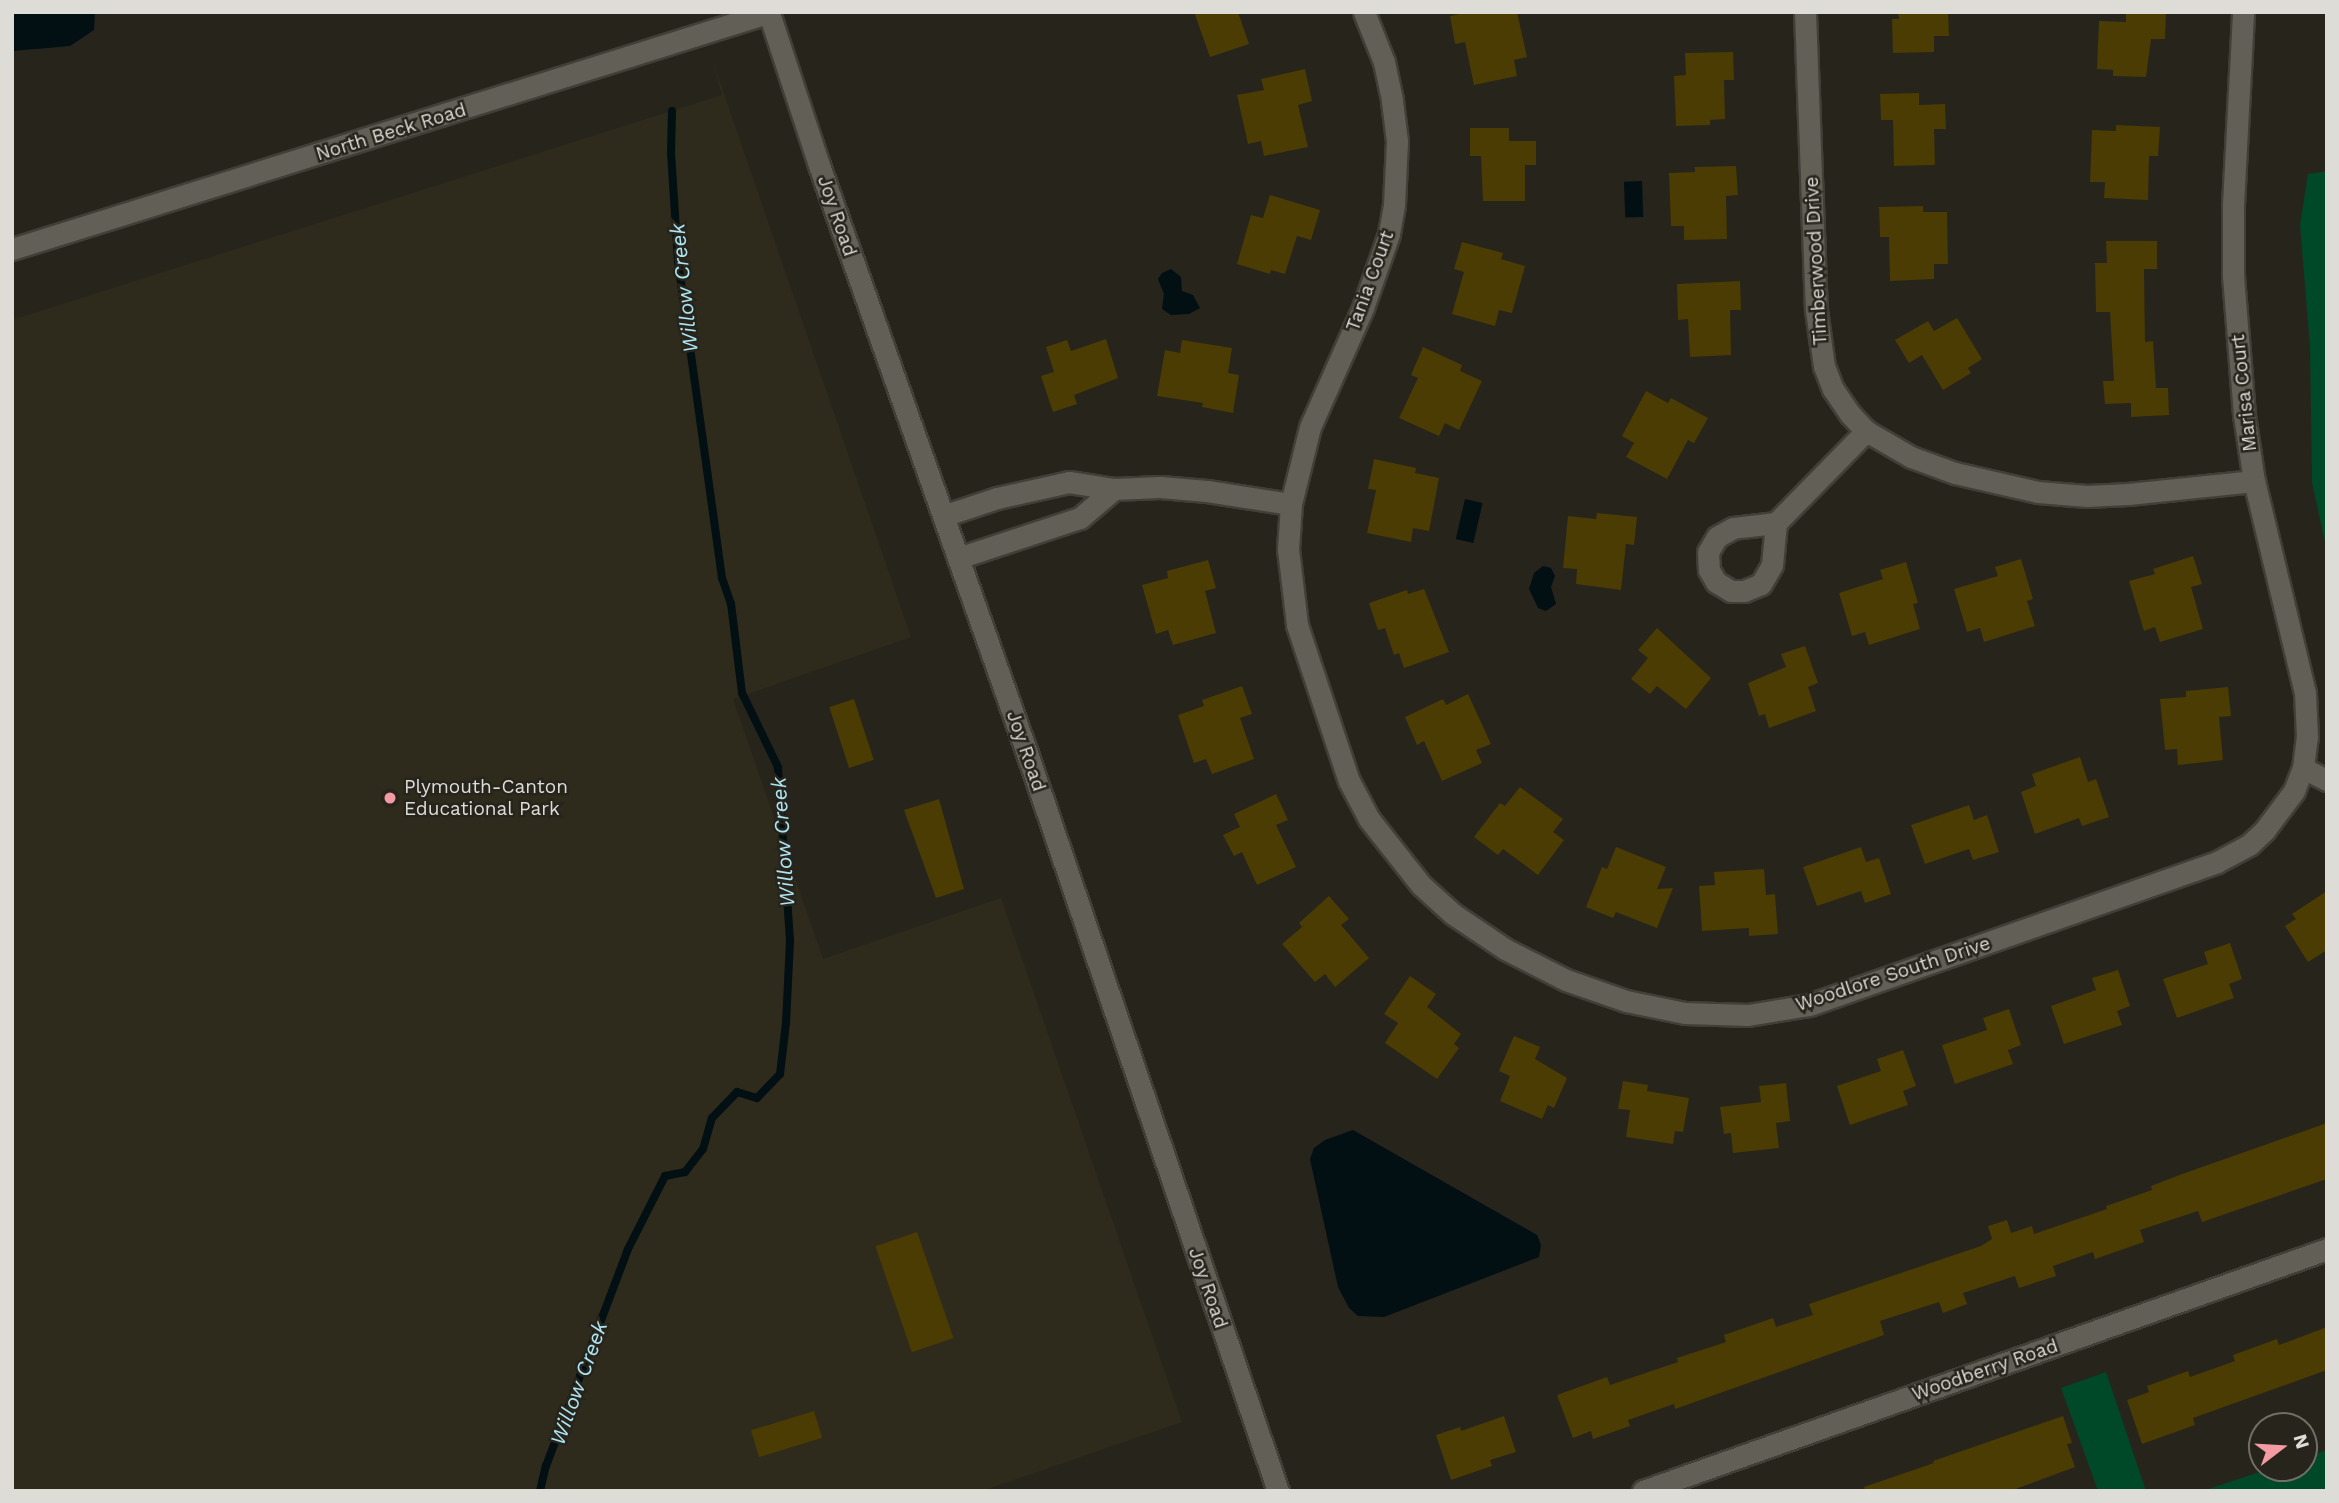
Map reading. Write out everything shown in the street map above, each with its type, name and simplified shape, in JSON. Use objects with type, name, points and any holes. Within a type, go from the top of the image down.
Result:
[{"type":"street","name":"North Beck Road","points":[[12,250],[769,12]]},
{"type":"street","name":"Joy Road","points":[[769,12],[1278,1491]]},
{"type":"street","name":"Tania Court","points":[[1291,503],[1311,427],[1372,284],[1389,234],[1394,205],[1397,142],[1392,101],[1384,62],[1364,12]]},
{"type":"street","name":"Timberwood Drive","points":[[1805,12],[1815,310],[1820,349],[1833,389],[1866,431],[1911,457],[1955,473],[2038,492],[2087,496],[2129,494],[2254,481]]},
{"type":"street","name":"Marisa Court","points":[[2243,12],[2233,205],[2233,276],[2244,415],[2254,481],[2305,693],[2308,737],[2304,768]]},
{"type":"street","points":[[1776,523],[1866,431]]},
{"type":"street","points":[[943,516],[997,498],[1069,482],[1114,489],[1160,487],[1208,491],[1291,503]]},
{"type":"street","points":[[958,558],[1080,518],[1114,489]]},
{"type":"street","name":"Woodlore South Drive","points":[[1291,503],[1287,549],[1297,625],[1349,781],[1369,819],[1420,885],[1481,934],[1546,971],[1626,1001],[1685,1013],[1748,1015],[1809,1005],[1985,945],[2233,854],[2273,822],[2294,790],[2304,768]]},
{"type":"street","points":[[2304,768],[2327,780]]},
{"type":"street","name":"Woodberry Road","points":[[1643,1491],[2327,1249]]},
{"type":"shaded area","points":[[12,12],[95,12],[94,30],[70,46],[12,51]]},
{"type":"shaded area","name":"Plymouth-Canton Educational Park","points":[[711,56],[911,637],[733,699],[823,959],[1001,898],[1182,1422],[982,1491],[12,1491],[12,320],[722,95]]},
{"type":"shaded area","points":[[1642,181],[1643,217],[1625,218],[1624,182]]},
{"type":"shaded area","points":[[1171,269],[1181,277],[1182,291],[1193,295],[1200,308],[1189,314],[1171,315],[1162,309],[1164,294],[1158,279],[1162,273]]},
{"type":"shaded area","points":[[1465,499],[1483,503],[1473,543],[1456,539]]},
{"type":"shaded area","points":[[1543,566],[1551,568],[1555,576],[1551,587],[1556,604],[1546,611],[1538,608],[1529,589],[1534,573]]},
{"type":"shaded area","points":[[1353,1130],[1537,1235],[1541,1245],[1539,1257],[1384,1317],[1358,1316],[1349,1308],[1338,1287],[1310,1159],[1314,1148],[1325,1140]]},
{"type":"green space","points":[[2327,171],[2327,551],[2312,483],[2310,347],[2300,225],[2308,174]]},
{"type":"green space","points":[[2106,1372],[2146,1491],[2098,1491],[2061,1388]]},
{"type":"green space","points":[[2327,1450],[2327,1491],[2202,1491],[2248,1476],[2248,1482],[2318,1482],[2318,1453]]},
{"type":"building","points":[[1194,12],[1238,12],[1249,44],[1210,57]]},
{"type":"building","points":[[1469,12],[1517,12],[1527,57],[1514,60],[1517,76],[1474,85],[1465,42],[1455,44],[1450,16]]},
{"type":"building","points":[[1898,12],[1948,12],[1949,36],[1934,36],[1934,52],[1893,53],[1892,19],[1899,19]]},
{"type":"building","points":[[2126,12],[2166,12],[2165,39],[2151,39],[2146,77],[2113,76],[2113,70],[2097,69],[2099,21],[2126,22]]},
{"type":"building","points":[[1733,52],[1734,80],[1724,80],[1725,119],[1710,120],[1710,125],[1676,126],[1674,76],[1686,75],[1685,53]]},
{"type":"building","points":[[1305,69],[1312,101],[1298,105],[1308,147],[1264,156],[1261,141],[1248,144],[1237,95],[1264,90],[1261,79]]},
{"type":"building","points":[[1919,93],[1919,105],[1945,104],[1946,129],[1934,129],[1935,165],[1894,166],[1893,120],[1881,120],[1880,94]]},
{"type":"building","points":[[2116,125],[2160,127],[2158,156],[2149,156],[2148,200],[2104,198],[2105,182],[2090,182],[2092,130],[2116,131]]},
{"type":"building","points":[[1470,128],[1509,128],[1509,141],[1536,141],[1536,165],[1525,165],[1525,201],[1483,201],[1481,156],[1470,156]]},
{"type":"building","points":[[1736,166],[1738,195],[1726,196],[1727,239],[1684,240],[1684,226],[1671,226],[1669,173],[1695,172],[1695,167]]},
{"type":"building","points":[[1270,195],[1320,210],[1311,240],[1297,236],[1285,274],[1271,270],[1270,274],[1237,264],[1251,215],[1263,218]]},
{"type":"building","points":[[1923,206],[1923,212],[1947,212],[1948,264],[1934,264],[1934,279],[1890,281],[1889,237],[1880,237],[1879,207]]},
{"type":"building","points":[[2106,241],[2157,241],[2157,269],[2144,269],[2145,342],[2153,341],[2156,388],[2168,388],[2169,415],[2131,417],[2131,403],[2105,404],[2103,381],[2114,381],[2110,312],[2096,312],[2095,263],[2107,263]]},
{"type":"building","points":[[1462,242],[1503,253],[1501,259],[1525,266],[1512,313],[1499,310],[1495,326],[1452,314],[1464,272],[1454,269]]},
{"type":"building","points":[[1740,281],[1741,310],[1730,310],[1731,355],[1690,357],[1688,319],[1678,320],[1677,284]]},
{"type":"building","points":[[1957,318],[1982,359],[1968,368],[1971,373],[1943,390],[1922,355],[1909,363],[1895,340],[1928,321],[1934,331]]},
{"type":"building","points":[[1106,339],[1118,378],[1074,395],[1077,404],[1053,412],[1041,376],[1054,372],[1046,347],[1067,340],[1071,351]]},
{"type":"building","points":[[1182,340],[1232,348],[1228,373],[1239,375],[1233,413],[1202,407],[1203,403],[1157,396],[1165,350],[1180,353]]},
{"type":"building","points":[[1423,347],[1462,365],[1460,371],[1482,381],[1459,430],[1445,423],[1439,436],[1399,418],[1418,378],[1411,375]]},
{"type":"building","points":[[1646,391],[1668,403],[1671,398],[1708,418],[1694,443],[1688,440],[1667,479],[1626,457],[1634,443],[1622,436]]},
{"type":"building","points":[[1374,459],[1416,468],[1415,473],[1439,478],[1429,531],[1413,528],[1411,542],[1367,533],[1376,490],[1368,489]]},
{"type":"building","points":[[1597,513],[1637,517],[1634,545],[1626,544],[1621,590],[1576,584],[1577,569],[1563,568],[1568,516],[1596,519]]},
{"type":"building","points":[[2193,556],[2202,584],[2191,587],[2203,629],[2160,642],[2155,627],[2144,631],[2129,581],[2155,574],[2153,569]]},
{"type":"building","points":[[2021,559],[2033,599],[2027,601],[2035,626],[1984,642],[1980,628],[1967,632],[1954,589],[1998,576],[1995,567]]},
{"type":"building","points":[[1208,560],[1216,588],[1205,591],[1216,633],[1173,645],[1168,630],[1156,634],[1142,585],[1168,578],[1167,571]]},
{"type":"building","points":[[1906,562],[1918,603],[1913,604],[1920,629],[1869,645],[1865,632],[1852,636],[1839,593],[1883,579],[1880,570]]},
{"type":"building","points":[[1424,589],[1449,652],[1404,668],[1399,653],[1394,655],[1385,628],[1378,630],[1369,603],[1407,590],[1408,594]]},
{"type":"building","points":[[1657,628],[1711,678],[1686,709],[1657,686],[1650,694],[1631,679],[1648,658],[1638,650]]},
{"type":"building","points":[[1805,646],[1818,683],[1808,687],[1816,711],[1769,728],[1765,714],[1759,716],[1748,683],[1786,667],[1781,654]]},
{"type":"building","points":[[1242,686],[1252,714],[1240,718],[1254,759],[1212,774],[1206,759],[1194,763],[1178,715],[1204,706],[1202,700]]},
{"type":"building","points":[[2228,687],[2231,716],[2219,717],[2223,760],[2178,765],[2177,749],[2165,750],[2160,699],[2186,697],[2186,691]]},
{"type":"building","points":[[1468,694],[1491,744],[1476,750],[1482,763],[1442,781],[1424,741],[1417,745],[1405,717],[1443,699],[1446,705]]},
{"type":"building","points":[[854,699],[874,760],[849,768],[829,707]]},
{"type":"building","points":[[2080,757],[2088,782],[2096,779],[2109,817],[2082,826],[2079,818],[2035,834],[2021,792],[2036,786],[2032,774]]},
{"type":"building","points":[[1520,787],[1563,819],[1553,832],[1564,840],[1538,875],[1503,849],[1498,855],[1474,837],[1500,803],[1505,806]]},
{"type":"building","points":[[1276,794],[1288,820],[1276,825],[1296,867],[1257,885],[1242,852],[1234,856],[1223,835],[1240,827],[1234,814]]},
{"type":"building","points":[[939,799],[964,889],[936,898],[904,810]]},
{"type":"building","points":[[1969,805],[1974,820],[1987,815],[1999,852],[1973,860],[1969,849],[1925,864],[1911,825]]},
{"type":"building","points":[[1616,847],[1666,867],[1657,889],[1673,888],[1657,928],[1616,912],[1613,918],[1586,907],[1602,867],[1607,869]]},
{"type":"building","points":[[1861,847],[1866,862],[1879,858],[1891,894],[1865,903],[1861,891],[1817,906],[1803,867]]},
{"type":"building","points":[[1764,869],[1766,895],[1775,894],[1778,934],[1749,936],[1749,928],[1702,931],[1699,886],[1715,885],[1714,872]]},
{"type":"building","points":[[2327,891],[2327,950],[2308,962],[2285,926],[2296,919],[2292,914]]},
{"type":"building","points":[[1329,896],[1349,919],[1341,925],[1369,958],[1335,987],[1325,974],[1315,982],[1282,944],[1302,927],[1299,923]]},
{"type":"building","points":[[2230,943],[2242,979],[2229,984],[2234,998],[2177,1018],[2163,979],[2208,964],[2204,952]]},
{"type":"building","points":[[2118,970],[2130,1006],[2117,1011],[2122,1025],[2064,1044],[2051,1006],[2096,990],[2092,978]]},
{"type":"building","points":[[1410,976],[1436,994],[1427,1007],[1461,1034],[1454,1044],[1459,1048],[1437,1079],[1385,1043],[1398,1023],[1384,1014]]},
{"type":"building","points":[[2009,1009],[2021,1045],[2008,1050],[2013,1064],[1955,1084],[1942,1045],[1987,1030],[1983,1018]]},
{"type":"building","points":[[1514,1036],[1540,1047],[1535,1059],[1567,1078],[1554,1108],[1548,1105],[1542,1119],[1500,1101],[1510,1076],[1499,1071]]},
{"type":"building","points":[[1903,1050],[1916,1086],[1903,1091],[1908,1105],[1850,1125],[1837,1086],[1881,1071],[1877,1059]]},
{"type":"building","points":[[1623,1081],[1648,1085],[1647,1091],[1689,1098],[1683,1132],[1675,1131],[1673,1144],[1626,1137],[1630,1110],[1618,1109]]},
{"type":"building","points":[[1786,1083],[1790,1121],[1776,1123],[1779,1148],[1733,1153],[1731,1133],[1724,1134],[1720,1107],[1761,1102],[1759,1086]]},
{"type":"building","points":[[2327,1123],[2327,1179],[2202,1222],[2198,1211],[2140,1230],[2144,1242],[2095,1259],[2093,1252],[2053,1266],[2056,1276],[2019,1288],[2015,1276],[1963,1293],[1967,1304],[1943,1313],[1939,1302],[1880,1321],[1884,1335],[1675,1409],[1674,1404],[1628,1420],[1630,1426],[1593,1439],[1591,1431],[1573,1438],[1557,1395],[1607,1377],[1610,1385],[1678,1362],[1677,1358],[1726,1342],[1724,1335],[1773,1318],[1776,1327],[1813,1315],[1809,1304],[1981,1246],[1992,1239],[1988,1226],[2007,1220],[2011,1233],[2032,1226],[2034,1234],[2107,1209],[2106,1206],[2152,1190],[2151,1186],[2185,1173]]},
{"type":"building","points":[[917,1232],[953,1338],[912,1352],[875,1246]]},
{"type":"building","points":[[2327,1327],[2327,1370],[2193,1418],[2195,1425],[2142,1444],[2127,1400],[2149,1392],[2147,1386],[2188,1371],[2190,1377],[2235,1361],[2233,1355],[2277,1339],[2279,1345]]},
{"type":"building","points":[[814,1411],[822,1438],[759,1457],[751,1430]]},
{"type":"building","points":[[1504,1416],[1516,1452],[1490,1460],[1492,1466],[1451,1480],[1436,1435],[1460,1427],[1461,1431]]},
{"type":"building","points":[[2063,1416],[2072,1443],[2067,1444],[2075,1467],[2010,1491],[1865,1491],[1864,1487]]},
{"type":"waterway","name":"Willow Creek","points":[[540,1491],[546,1466],[628,1249],[665,1176],[685,1172],[703,1149],[712,1118],[737,1092],[757,1098],[780,1074],[786,1023],[790,940],[778,767],[742,693],[731,604],[722,578],[678,261],[671,154],[672,111]]},
{"type":"place","name":"Plymouth-Canton Educational Park","points":[[390,798]]}]
